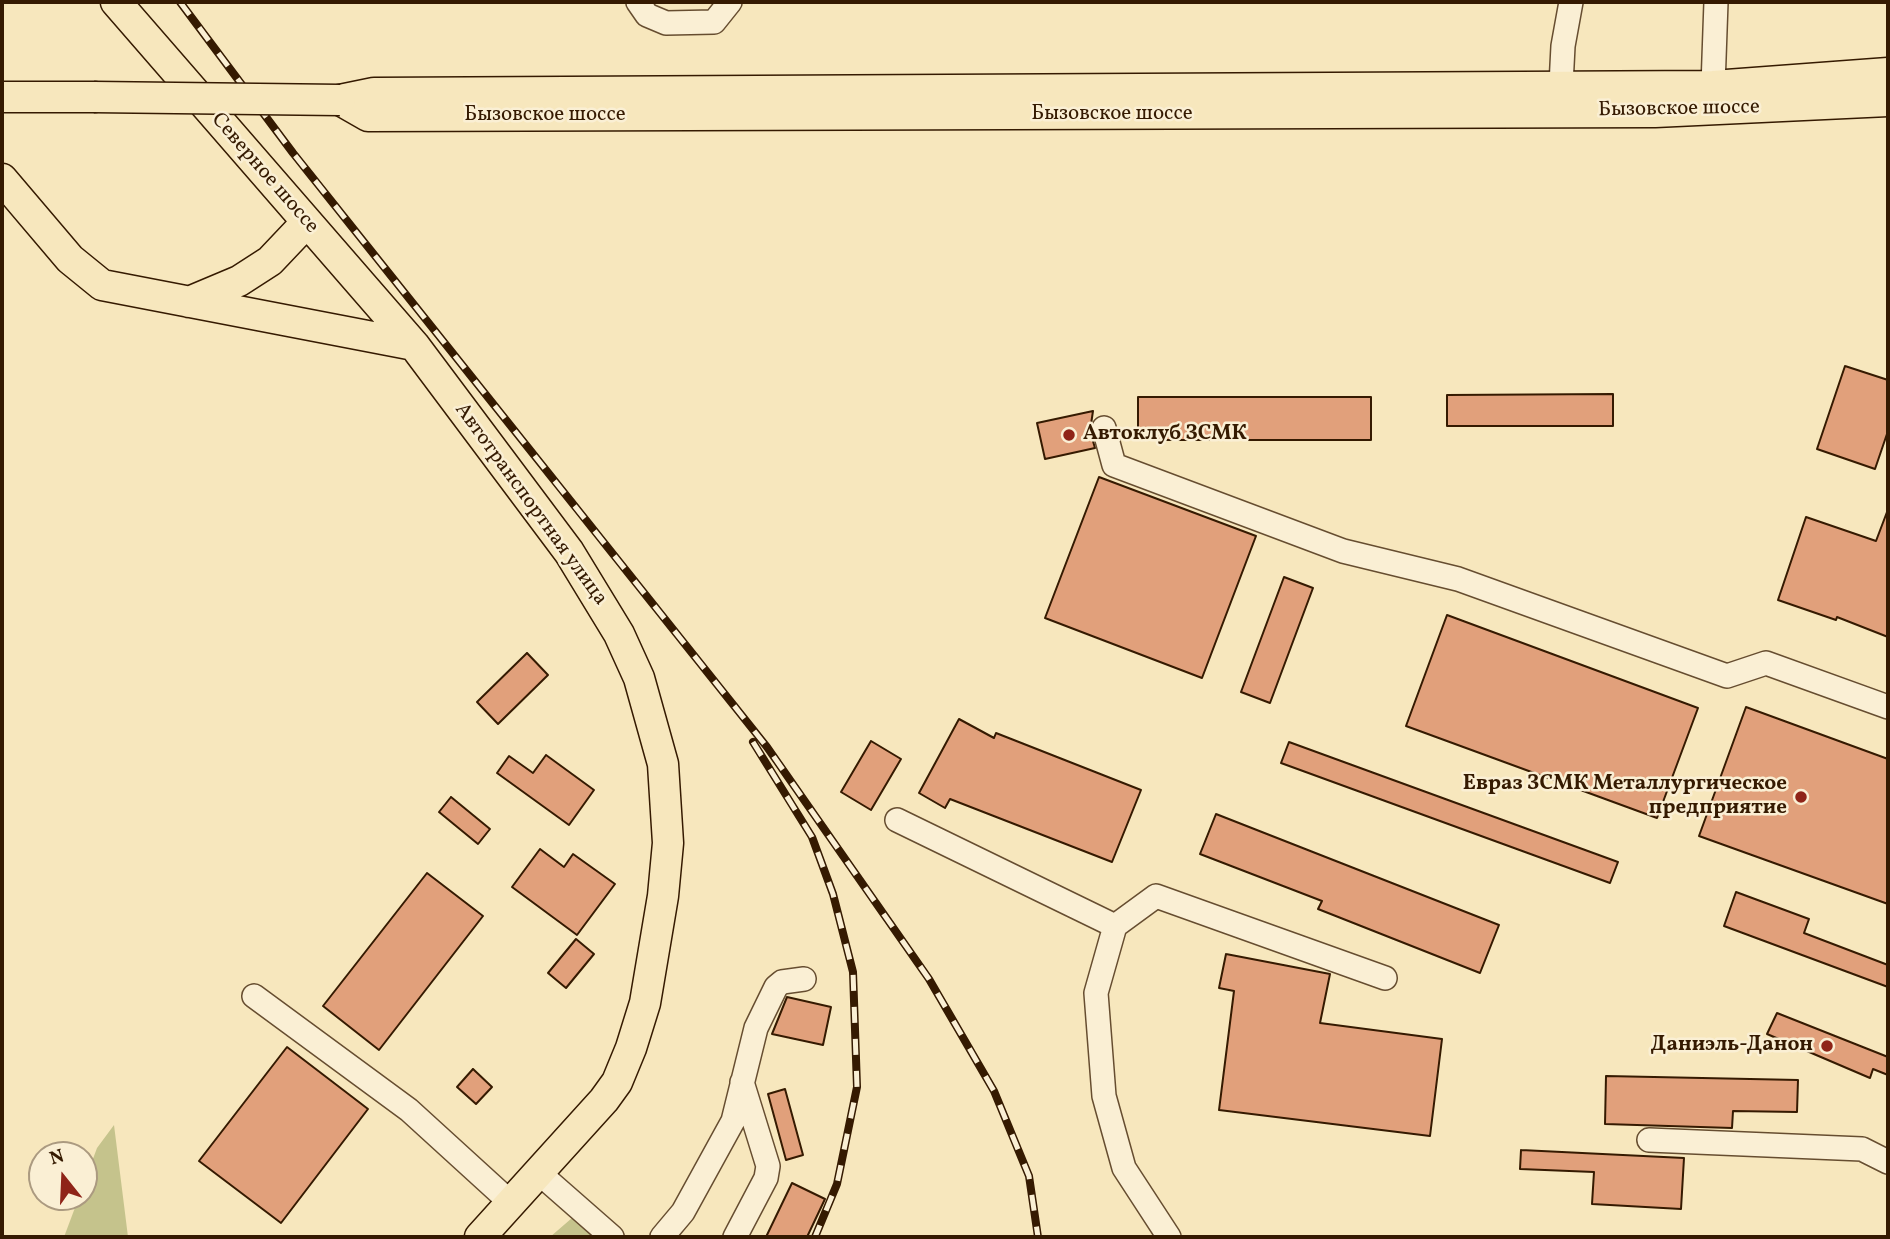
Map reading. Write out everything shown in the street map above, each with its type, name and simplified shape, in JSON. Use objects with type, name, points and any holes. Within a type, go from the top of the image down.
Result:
[{"type":"main road","name":"Северное шоссе","points":[[116,2],[414,345]]},
{"type":"main road","name":"Бызовское шоссе","points":[[2,97],[340,100],[373,93],[1713,86],[1888,73]]},
{"type":"main road","name":"Бызовское шоссе","points":[[340,100],[368,116],[1677,112],[1888,101]]},
{"type":"main road","points":[[2,179],[70,259],[102,285],[414,345]]},
{"type":"main road","points":[[189,302],[239,281],[270,261],[306,223]]},
{"type":"main road","name":"Автотранспортная улица","points":[[414,345],[569,552],[600,599],[639,678],[663,764],[668,843],[663,896],[651,974],[631,1048],[617,1082],[604,1100],[480,1237]]},
{"type":"lane","points":[[638,2],[647,15],[666,23],[714,22],[730,2]]},
{"type":"lane","points":[[1562,85],[1563,46],[1571,2]]},
{"type":"lane","points":[[1713,86],[1716,2]]},
{"type":"lane","points":[[1104,428],[1114,465],[1343,551],[1458,579],[1727,676],[1766,663],[1888,707]]},
{"type":"lane","points":[[897,820],[1115,926]]},
{"type":"lane","points":[[1169,1237],[1124,1168],[1104,1096],[1096,993],[1115,926],[1156,896],[1385,978]]},
{"type":"lane","points":[[662,1237],[683,1212],[733,1121],[756,1028],[776,987],[782,982],[804,979]]},
{"type":"lane","points":[[254,996],[409,1110],[511,1203]]},
{"type":"lane","points":[[735,1237],[766,1178],[768,1166],[742,1082]]},
{"type":"lane","points":[[1649,1140],[1861,1149],[1888,1162]]},
{"type":"lane","points":[[539,1173],[612,1237]]},
{"type":"shaded area","points":[[114,1125],[128,1237],[64,1237],[74,1211],[98,1211],[98,1147]]},
{"type":"shaded area","points":[[572,1218],[596,1235],[550,1237]]},
{"type":"building","points":[[1845,366],[1888,380],[1888,431],[1875,469],[1817,449]]},
{"type":"building","points":[[1613,394],[1613,426],[1447,426],[1447,395]]},
{"type":"building","points":[[1138,397],[1371,397],[1371,440],[1138,440]]},
{"type":"building","name":"Автоклуб ЗСМК","points":[[1093,411],[1090,431],[1095,448],[1045,459],[1037,423]]},
{"type":"building","points":[[1099,477],[1256,536],[1202,678],[1045,618]]},
{"type":"building","points":[[1887,512],[1888,637],[1837,617],[1836,620],[1778,600],[1806,517],[1876,541]]},
{"type":"building","points":[[1284,577],[1313,588],[1270,703],[1241,692]]},
{"type":"building","points":[[1447,615],[1698,708],[1657,818],[1406,726]]},
{"type":"building","points":[[527,653],[548,675],[498,724],[477,702]]},
{"type":"building","name":"Евраз ЗСМК Металлургическое предприятие","points":[[1746,707],[1888,759],[1888,904],[1699,836]]},
{"type":"building","points":[[959,719],[994,738],[996,733],[1141,790],[1112,862],[950,799],[945,808],[919,793]]},
{"type":"building","points":[[871,741],[901,759],[871,810],[841,792]]},
{"type":"building","points":[[1289,742],[1618,862],[1610,883],[1281,763]]},
{"type":"building","points":[[546,755],[594,790],[569,825],[497,773],[509,756],[533,773]]},
{"type":"building","points":[[451,797],[490,829],[478,844],[439,812]]},
{"type":"building","points":[[1216,814],[1499,925],[1480,973],[1318,909],[1322,901],[1200,854]]},
{"type":"building","points":[[540,849],[564,867],[573,854],[615,884],[577,935],[512,887]]},
{"type":"building","points":[[427,873],[483,916],[379,1050],[323,1006]]},
{"type":"building","points":[[1736,892],[1809,919],[1804,933],[1888,965],[1888,987],[1724,926]]},
{"type":"building","points":[[576,939],[594,954],[566,988],[548,973]]},
{"type":"building","points":[[1226,954],[1330,974],[1320,1023],[1442,1039],[1430,1136],[1219,1110],[1234,991],[1219,988]]},
{"type":"building","points":[[787,997],[831,1007],[823,1045],[772,1034]]},
{"type":"building","name":"Даниэль-Данон","points":[[1777,1013],[1888,1057],[1888,1075],[1873,1069],[1870,1078],[1767,1034]]},
{"type":"building","points":[[287,1047],[368,1109],[281,1223],[199,1161]]},
{"type":"building","points":[[473,1069],[492,1087],[476,1104],[457,1087]]},
{"type":"building","points":[[1606,1076],[1798,1080],[1797,1112],[1733,1111],[1732,1128],[1605,1124]]},
{"type":"building","points":[[785,1089],[803,1155],[786,1160],[768,1094]]},
{"type":"building","points":[[1521,1150],[1684,1158],[1681,1209],[1592,1204],[1594,1172],[1520,1169]]},
{"type":"building","points":[[792,1183],[825,1199],[807,1237],[766,1237]]},
{"type":"railway","points":[[180,2],[293,153],[767,747],[929,979],[994,1091],[1029,1176],[1038,1237]]},
{"type":"railway","points":[[753,742],[812,837],[833,894],[853,972],[857,1087],[837,1184],[815,1237]]},
{"type":"place","name":"Автоклуб ЗСМК","points":[[1069,435]]},
{"type":"place","name":"Евраз ЗСМК Металлургическое предприятие","points":[[1801,797]]},
{"type":"place","name":"Даниэль-Данон","points":[[1827,1046]]}]
